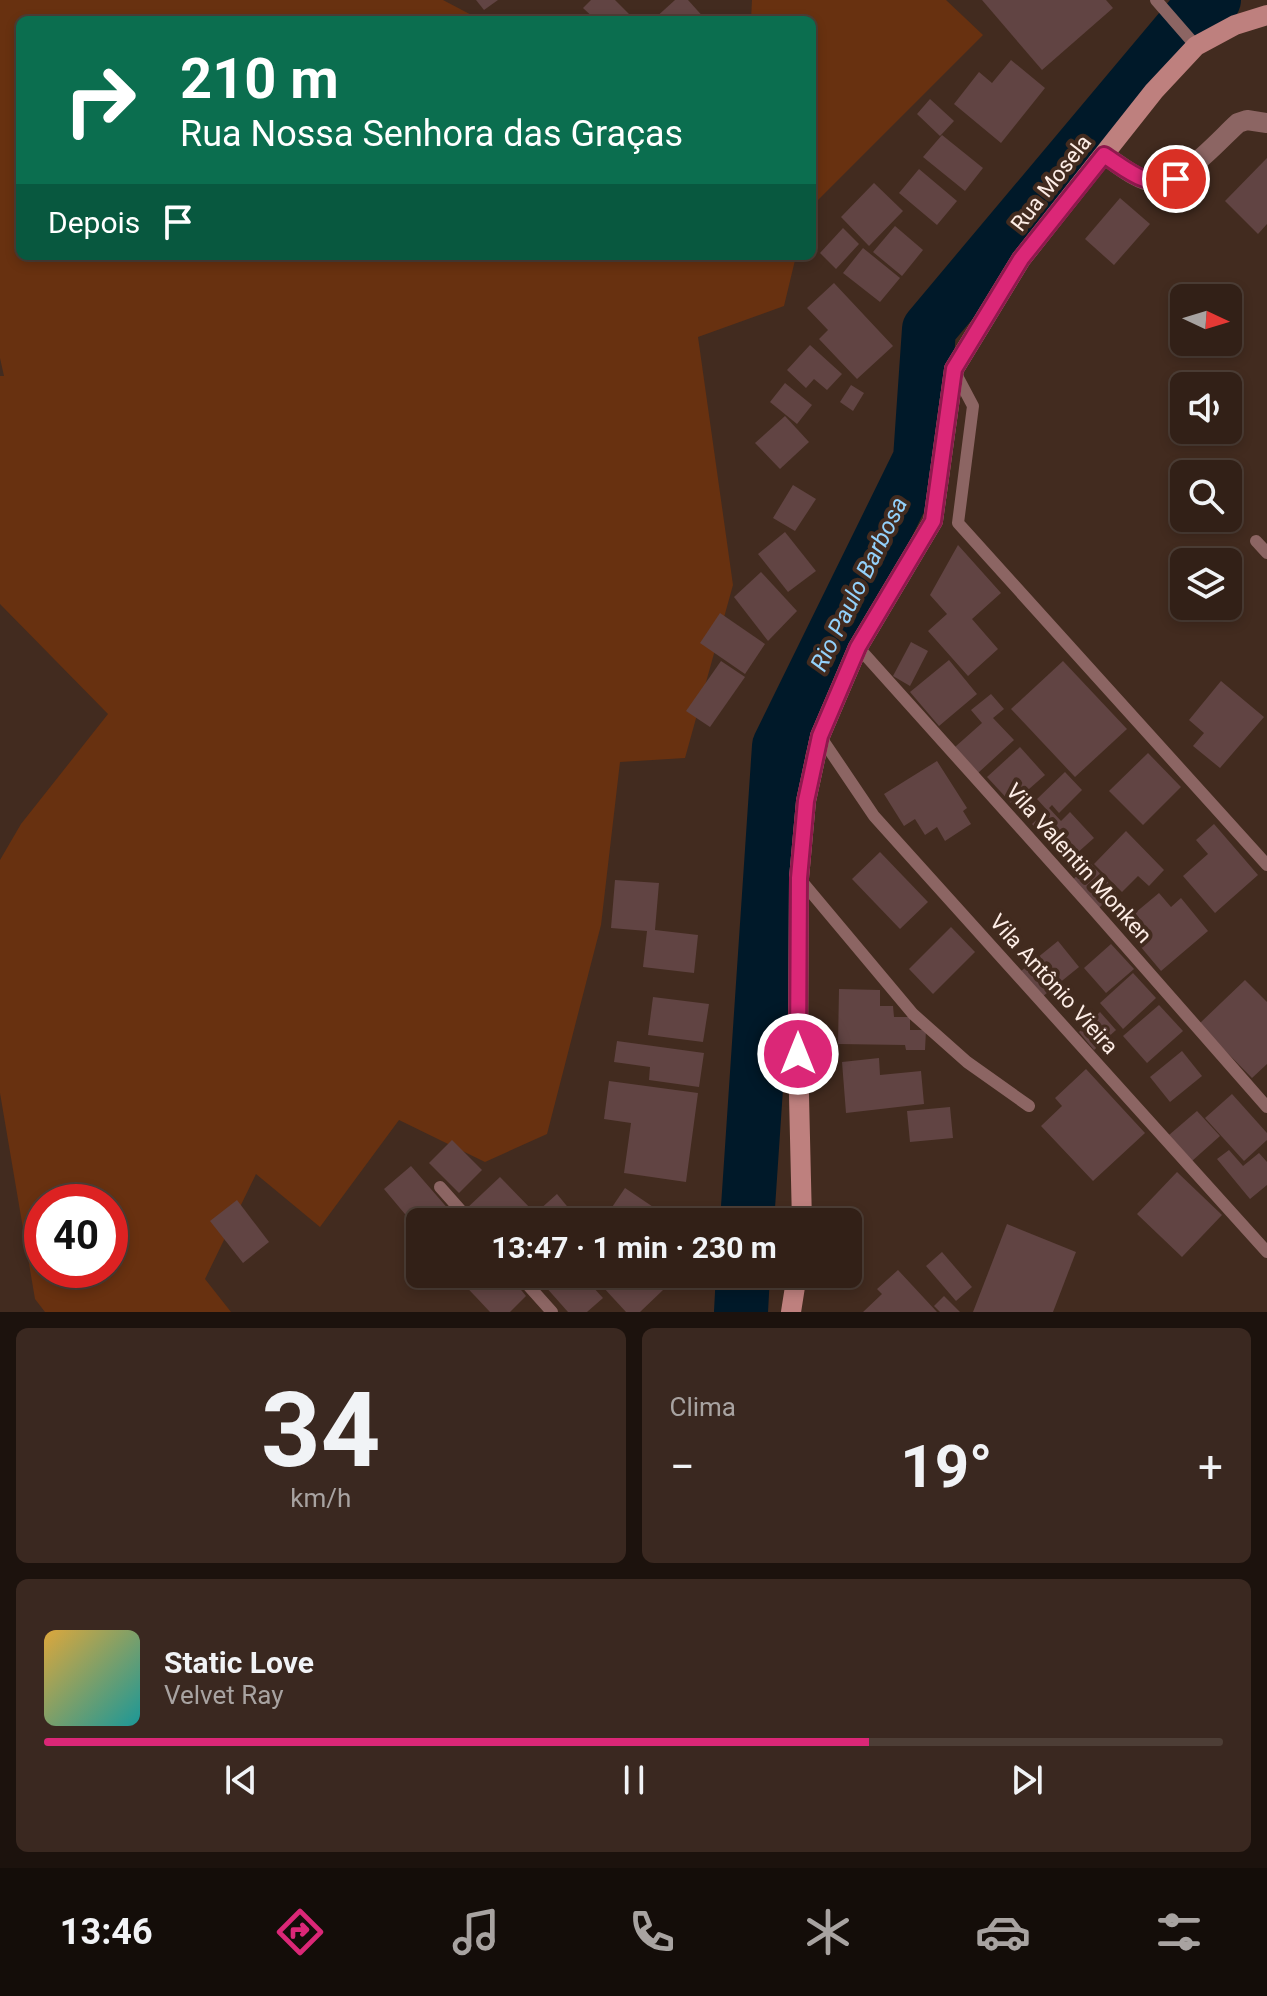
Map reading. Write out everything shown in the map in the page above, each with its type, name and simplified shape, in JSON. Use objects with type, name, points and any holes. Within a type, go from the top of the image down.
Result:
[{"type":"street","name":"Rua Mosela","points":[[802,1208],[798,1054],[799,878],[806,801],[820,736],[858,647],[933,521],[954,369],[1021,259],[1154,91],[1196,46],[1235,25],[1267,15]]},
{"type":"street","points":[[1104,155],[1141,178],[1161,183],[1176,179],[1238,123],[1247,120],[1267,123]]},
{"type":"street","points":[[791,1312],[795,1288]]},
{"type":"lane","points":[[1157,2],[1196,46]]},
{"type":"lane","points":[[954,369],[973,406],[958,523],[1267,865]]},
{"type":"lane","points":[[1256,541],[1267,553]]},
{"type":"lane","name":"Vila Valentin Monken","points":[[858,647],[1267,1107]]},
{"type":"lane","name":"Vila Antônio Vieira","points":[[820,736],[874,816],[1267,1252]]},
{"type":"lane","points":[[799,878],[913,1014],[967,1062],[1029,1106]]},
{"type":"lane","points":[[440,1187],[459,1208]]},
{"type":"lane","points":[[531,1288],[552,1312]]},
{"type":"shaded area","points":[[0,0],[443,0],[473,16],[16,16],[16,260],[795,260],[784,306],[698,337],[733,585],[685,758],[620,762],[601,925],[547,1134],[485,1162],[399,1120],[320,1227],[256,1174],[205,1279],[231,1312],[45,1312],[35,1299],[33,1288],[128,1288],[128,1184],[24,1184],[24,1234],[0,1093],[0,860],[21,824],[108,714],[0,604],[0,376],[4,376],[0,358]]},
{"type":"shaded area","points":[[752,0],[946,0],[983,35],[816,202],[816,16],[751,16]]},
{"type":"building","points":[[476,0],[498,0],[484,10]]},
{"type":"building","points":[[591,0],[615,0],[631,16],[592,16],[583,8]]},
{"type":"building","points":[[675,0],[688,0],[702,16],[657,16]]},
{"type":"building","points":[[982,0],[1106,0],[1113,8],[1042,70]]},
{"type":"building","points":[[1011,60],[1045,88],[1001,143],[954,104],[979,72],[992,83]]},
{"type":"building","points":[[930,99],[954,121],[940,136],[917,114]]},
{"type":"building","points":[[942,135],[983,168],[965,191],[923,157]]},
{"type":"building","points":[[1267,158],[1267,224],[1258,234],[1225,201]]},
{"type":"building","points":[[919,169],[957,201],[937,225],[899,193]]},
{"type":"building","points":[[874,183],[903,211],[869,246],[841,217]]},
{"type":"building","points":[[1120,198],[1150,224],[1114,265],[1085,239]]},
{"type":"building","points":[[895,226],[923,250],[902,276],[873,252]]},
{"type":"building","points":[[843,228],[859,244],[836,269],[820,253]]},
{"type":"building","points":[[863,248],[900,278],[880,302],[843,273]]},
{"type":"building","points":[[834,283],[893,346],[857,379],[819,339],[828,330],[807,308]]},
{"type":"building","points":[[810,345],[842,374],[827,390],[814,379],[806,388],[787,370]]},
{"type":"building","points":[[785,383],[812,405],[797,424],[770,402]]},
{"type":"building","points":[[851,385],[864,393],[853,411],[840,402]]},
{"type":"building","points":[[785,416],[809,442],[780,469],[755,443]]},
{"type":"building","points":[[793,485],[816,499],[795,531],[773,518]]},
{"type":"building","points":[[785,532],[816,571],[788,592],[758,554]]},
{"type":"building","points":[[958,545],[1001,593],[972,619],[998,649],[968,676],[928,631],[947,614],[930,595]]},
{"type":"building","points":[[761,572],[797,611],[768,641],[734,597]]},
{"type":"building","points":[[720,613],[765,644],[745,674],[700,643]]},
{"type":"building","points":[[911,642],[928,651],[910,686],[893,676]]},
{"type":"building","points":[[949,660],[977,694],[939,726],[910,692]]},
{"type":"building","points":[[721,661],[745,677],[710,727],[686,711]]},
{"type":"building","points":[[1063,661],[1127,729],[1075,777],[1011,709]]},
{"type":"building","points":[[1221,681],[1264,717],[1220,768],[1193,746],[1204,733],[1189,720]]},
{"type":"building","points":[[991,694],[1004,709],[993,718],[1014,740],[978,773],[955,747],[982,723],[971,710]]},
{"type":"building","points":[[1020,747],[1045,775],[1012,804],[987,777]]},
{"type":"building","points":[[1148,753],[1181,787],[1143,825],[1109,791]]},
{"type":"building","points":[[937,761],[967,808],[963,811],[971,824],[945,841],[937,827],[925,835],[915,819],[904,826],[884,794]]},
{"type":"building","points":[[1065,772],[1082,790],[1059,813],[1052,805],[1049,808],[1061,821],[1070,812],[1094,838],[1067,862],[1032,824],[1047,810],[1037,799]]},
{"type":"building","points":[[1214,824],[1258,875],[1215,913],[1183,876],[1208,854],[1196,840]]},
{"type":"building","points":[[1126,831],[1164,870],[1149,886],[1138,876],[1122,892],[1094,864]]},
{"type":"building","points":[[880,852],[928,902],[900,929],[852,879]]},
{"type":"building","points":[[1091,864],[1116,891],[1097,910],[1071,881]]},
{"type":"building","points":[[615,880],[659,883],[655,930],[698,935],[694,973],[643,967],[647,931],[611,928]]},
{"type":"building","points":[[1159,893],[1171,907],[1181,898],[1208,931],[1161,971],[1130,934],[1143,923],[1135,913]]},
{"type":"building","points":[[951,927],[975,952],[933,994],[909,969]]},
{"type":"building","points":[[1058,941],[1079,967],[1042,997],[1021,971]]},
{"type":"building","points":[[1111,944],[1134,969],[1106,993],[1084,968]]},
{"type":"building","points":[[1133,973],[1156,998],[1123,1029],[1100,1003]]},
{"type":"building","points":[[1245,980],[1267,1002],[1267,1064],[1252,1078],[1199,1024]]},
{"type":"building","points":[[839,989],[880,990],[880,1006],[893,1006],[894,1017],[910,1017],[910,1030],[926,1030],[925,1050],[906,1050],[905,1045],[838,1044]]},
{"type":"building","points":[[653,997],[709,1004],[703,1042],[648,1035]]},
{"type":"building","points":[[1159,1005],[1183,1031],[1147,1063],[1123,1036]]},
{"type":"building","points":[[1100,1012],[1116,1030],[1094,1050],[1079,1032]]},
{"type":"building","points":[[617,1041],[704,1053],[699,1087],[649,1080],[650,1067],[614,1062]]},
{"type":"building","points":[[1182,1051],[1202,1076],[1170,1102],[1150,1077]]},
{"type":"building","points":[[879,1058],[880,1075],[921,1071],[924,1104],[846,1113],[842,1062]]},
{"type":"building","points":[[1086,1069],[1145,1133],[1093,1181],[1041,1126],[1062,1106],[1055,1098]]},
{"type":"building","points":[[609,1081],[698,1093],[686,1182],[624,1173],[631,1123],[604,1119]]},
{"type":"building","points":[[1232,1094],[1267,1133],[1267,1140],[1244,1161],[1205,1118]]},
{"type":"building","points":[[950,1107],[953,1138],[910,1142],[907,1111]]},
{"type":"building","points":[[1197,1111],[1220,1136],[1192,1161],[1169,1135]]},
{"type":"building","points":[[452,1140],[482,1170],[459,1193],[429,1163]]},
{"type":"building","points":[[1229,1150],[1243,1166],[1259,1153],[1267,1162],[1267,1185],[1250,1199],[1217,1159]]},
{"type":"building","points":[[411,1166],[447,1208],[406,1208],[406,1215],[384,1189]]},
{"type":"building","points":[[1177,1172],[1222,1215],[1182,1257],[1137,1214]]},
{"type":"building","points":[[500,1177],[530,1208],[467,1208]]},
{"type":"building","points":[[625,1188],[655,1208],[611,1208]]},
{"type":"building","points":[[557,1194],[568,1208],[541,1208]]},
{"type":"building","points":[[237,1200],[269,1242],[243,1263],[210,1221]]},
{"type":"building","points":[[1007,1224],[1076,1252],[1053,1312],[973,1312]]},
{"type":"building","points":[[942,1252],[972,1287],[956,1301],[926,1266]]},
{"type":"building","points":[[898,1270],[937,1312],[863,1312],[882,1294],[877,1289]]},
{"type":"building","points":[[467,1288],[519,1288],[526,1296],[510,1312],[490,1312]]},
{"type":"building","points":[[547,1288],[594,1288],[603,1298],[587,1312],[568,1312]]},
{"type":"building","points":[[604,1288],[663,1290],[640,1312],[626,1312]]},
{"type":"building","points":[[944,1296],[960,1312],[940,1312],[934,1306]]},
{"type":"waterway","name":"Rio Paulo Barbosa","points":[[748,1208],[779,746],[920,459],[929,329],[1196,11],[1214,0]]},
{"type":"waterway","name":"Rio Paulo Barbosa","points":[[741,1312],[742,1288]]},
{"type":"route","points":[[798,1054],[799,878],[806,801],[815,757],[820,736],[858,647],[933,521],[954,369],[1021,259],[1104,155],[1151,182],[1176,179]]}]
